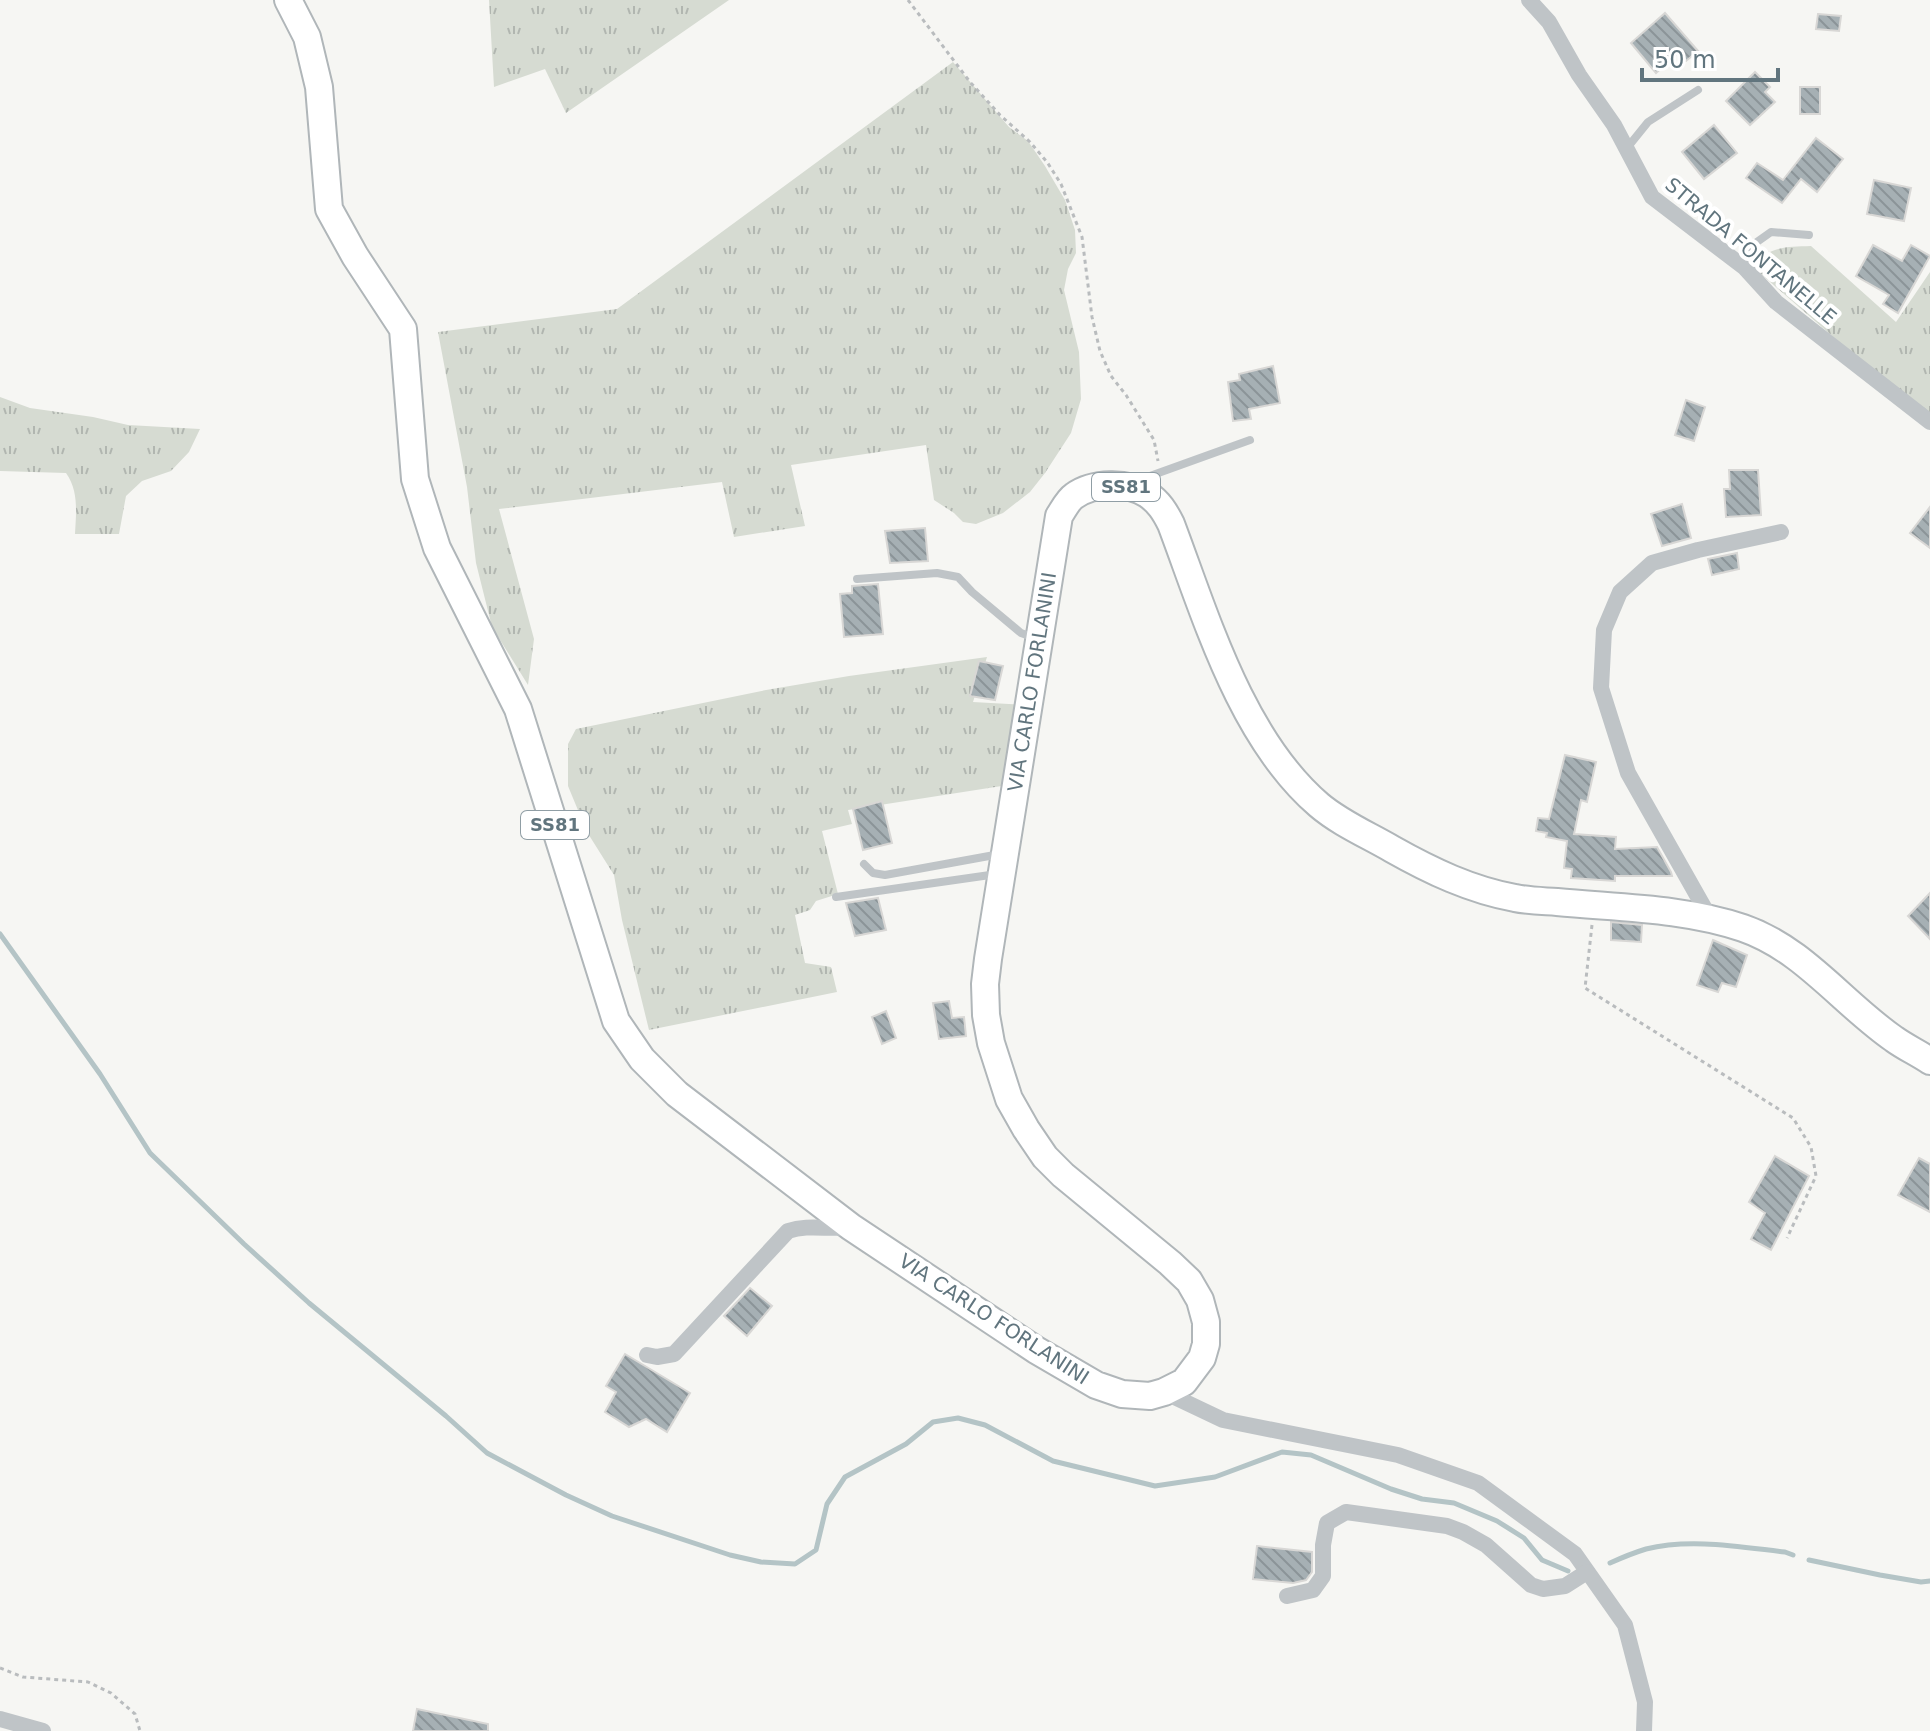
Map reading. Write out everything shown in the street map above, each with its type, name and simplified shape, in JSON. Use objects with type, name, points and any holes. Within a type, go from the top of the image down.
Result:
[{"type":"main road","name":"VIA CARLO FORLANINI","points":[[288,0],[307,37],[319,87],[329,209],[355,256],[403,329],[415,479],[437,548],[518,709],[616,1021],[642,1059],[677,1094],[851,1227],[1036,1350],[1096,1385],[1122,1394],[1150,1396],[1184,1382],[1202,1358],[1206,1344],[1206,1322],[1200,1300],[1189,1281],[1170,1263],[1045,1157],[1009,1099],[991,1043],[985,984],[1059,516],[1072,497],[1087,490],[1108,485],[1128,487],[1154,483]]},
{"type":"main road","name":"SS81","points":[[1154,483],[1222,660],[1254,724],[1293,779],[1321,807],[1429,870],[1466,885],[1515,899],[1682,913],[1710,918],[1771,939],[1893,1038],[1930,1061]]},
{"type":"street","name":"STRADA FONTANELLE","points":[[1529,0],[1549,22],[1579,75],[1614,125],[1652,197],[1739,263],[1776,302],[1930,422]]},
{"type":"street","points":[[1710,918],[1628,773],[1601,688],[1604,630],[1620,592],[1652,563],[1781,532]]},
{"type":"street","points":[[647,1355],[674,1354],[788,1231],[812,1226],[851,1227]]},
{"type":"street","points":[[1164,1392],[1223,1420],[1398,1455],[1478,1483],[1575,1554],[1625,1625],[1645,1702],[1644,1731]]},
{"type":"street","points":[[1287,1596],[1313,1590],[1323,1576],[1327,1523],[1346,1512],[1447,1526],[1463,1532],[1486,1545],[1531,1585],[1543,1589],[1565,1586],[1587,1572]]},
{"type":"street","points":[[0,1719],[43,1731]]},
{"type":"lane","points":[[1627,148],[1648,122],[1698,90]]},
{"type":"lane","points":[[1739,263],[1747,249],[1771,232],[1809,235]]},
{"type":"lane","points":[[1154,483],[1250,440]]},
{"type":"lane","points":[[857,579],[937,573],[958,577],[1021,633],[1040,640]]},
{"type":"lane","points":[[864,864],[873,873],[885,875],[1003,863]]},
{"type":"lane","points":[[836,897],[1003,863]]},
{"type":"path","points":[[908,0],[970,82],[1030,142],[1061,184],[1082,237],[1092,317],[1100,351],[1111,376],[1154,440],[1154,483]]},
{"type":"path","points":[[1595,906],[1585,988],[1793,1118],[1811,1147],[1816,1176],[1787,1238]]},
{"type":"path","points":[[0,1668],[23,1677],[88,1682],[111,1693],[135,1714],[140,1731]]},
{"type":"green space","points":[[489,0],[729,0],[566,113],[545,69],[494,87]]},
{"type":"green space","points":[[953,62],[1009,127],[1028,141],[1065,200],[1075,230],[1076,253],[1068,269],[1064,290],[1079,352],[1081,399],[1071,433],[1045,473],[1030,492],[1003,513],[976,524],[963,522],[934,500],[926,445],[791,465],[805,526],[734,537],[722,482],[499,509],[534,639],[528,685],[492,627],[476,563],[467,487],[438,332],[617,309]]},
{"type":"green space","points":[[1811,246],[1896,322],[1930,272],[1930,416],[1894,390],[1752,266],[1772,251]]},
{"type":"green space","points":[[0,397],[30,408],[128,425],[200,429],[189,452],[171,471],[142,481],[126,496],[119,534],[75,534],[75,495],[66,473],[0,471]]},
{"type":"green space","points":[[987,657],[973,702],[1025,705],[1008,785],[848,810],[852,824],[822,831],[838,894],[816,901],[810,910],[795,915],[805,963],[831,967],[837,992],[649,1030],[614,875],[587,832],[568,786],[568,744],[576,729],[766,690]]},
{"type":"building","points":[[1665,13],[1698,51],[1686,61],[1678,53],[1656,73],[1631,43]]},
{"type":"building","points":[[1818,14],[1841,16],[1839,31],[1816,29]]},
{"type":"building","points":[[1755,72],[1770,87],[1765,92],[1775,102],[1750,125],[1726,101]]},
{"type":"building","points":[[1800,87],[1820,87],[1820,114],[1800,114]]},
{"type":"building","points":[[1714,125],[1737,153],[1704,179],[1682,152]]},
{"type":"building","points":[[1816,138],[1843,159],[1817,192],[1801,179],[1782,203],[1746,178],[1757,163],[1783,180]]},
{"type":"building","points":[[1874,180],[1911,188],[1904,221],[1867,214]]},
{"type":"building","points":[[1873,245],[1902,261],[1911,245],[1930,256],[1898,313],[1883,304],[1889,295],[1856,276]]},
{"type":"building","points":[[1273,366],[1280,403],[1249,409],[1251,419],[1233,421],[1228,382],[1240,380],[1239,374]]},
{"type":"building","points":[[1686,400],[1705,407],[1694,441],[1675,435]]},
{"type":"building","points":[[1729,470],[1758,470],[1761,515],[1726,517],[1724,489],[1730,489]]},
{"type":"building","points":[[1682,504],[1691,538],[1662,546],[1651,514]]},
{"type":"building","points":[[1930,507],[1930,548],[1910,533]]},
{"type":"building","points":[[925,528],[928,561],[890,563],[885,531]]},
{"type":"building","points":[[1737,553],[1739,569],[1712,575],[1708,559]]},
{"type":"building","points":[[878,584],[883,634],[844,637],[840,594],[852,593],[852,586]]},
{"type":"building","points":[[979,661],[1003,666],[995,700],[970,696]]},
{"type":"building","points":[[1565,755],[1596,762],[1587,802],[1581,800],[1574,834],[1616,837],[1615,849],[1657,847],[1672,876],[1615,876],[1615,881],[1571,878],[1572,869],[1564,868],[1567,841],[1546,837],[1547,833],[1536,831],[1538,818],[1549,819]]},
{"type":"building","points":[[882,801],[892,843],[863,850],[853,809]]},
{"type":"building","points":[[1930,893],[1930,939],[1908,916]]},
{"type":"building","points":[[878,898],[886,930],[855,936],[846,903]]},
{"type":"building","points":[[1611,922],[1642,925],[1641,942],[1611,940]]},
{"type":"building","points":[[1713,940],[1747,955],[1736,987],[1722,983],[1718,992],[1697,985]]},
{"type":"building","points":[[949,1001],[952,1018],[964,1017],[966,1036],[939,1039],[933,1003]]},
{"type":"building","points":[[886,1011],[896,1038],[882,1044],[872,1017]]},
{"type":"building","points":[[1775,1156],[1809,1176],[1771,1250],[1751,1239],[1765,1213],[1749,1202]]},
{"type":"building","points":[[1919,1158],[1930,1164],[1930,1212],[1898,1195]]},
{"type":"building","points":[[750,1288],[772,1306],[747,1336],[724,1316]]},
{"type":"building","points":[[625,1354],[690,1393],[667,1432],[646,1419],[629,1427],[605,1412],[616,1392],[606,1386]]},
{"type":"building","points":[[1257,1546],[1312,1552],[1312,1572],[1306,1580],[1293,1583],[1253,1579]]},
{"type":"building","points":[[417,1709],[488,1724],[488,1731],[413,1731]]},
{"type":"waterway","points":[[0,934],[100,1074],[150,1153],[244,1244],[487,1453],[612,1516],[730,1555],[761,1562],[795,1564],[816,1550],[827,1504],[845,1477],[906,1444],[933,1422],[958,1418],[985,1425],[1053,1461],[1155,1486],[1215,1477],[1282,1452],[1311,1455],[1391,1489],[1422,1499],[1454,1503],[1497,1521],[1524,1538],[1542,1560],[1568,1571]]},
{"type":"waterway","points":[[1610,1563],[1646,1549],[1680,1544],[1733,1546],[1793,1555]]},
{"type":"waterway","points":[[1809,1560],[1880,1575],[1930,1581]]}]
